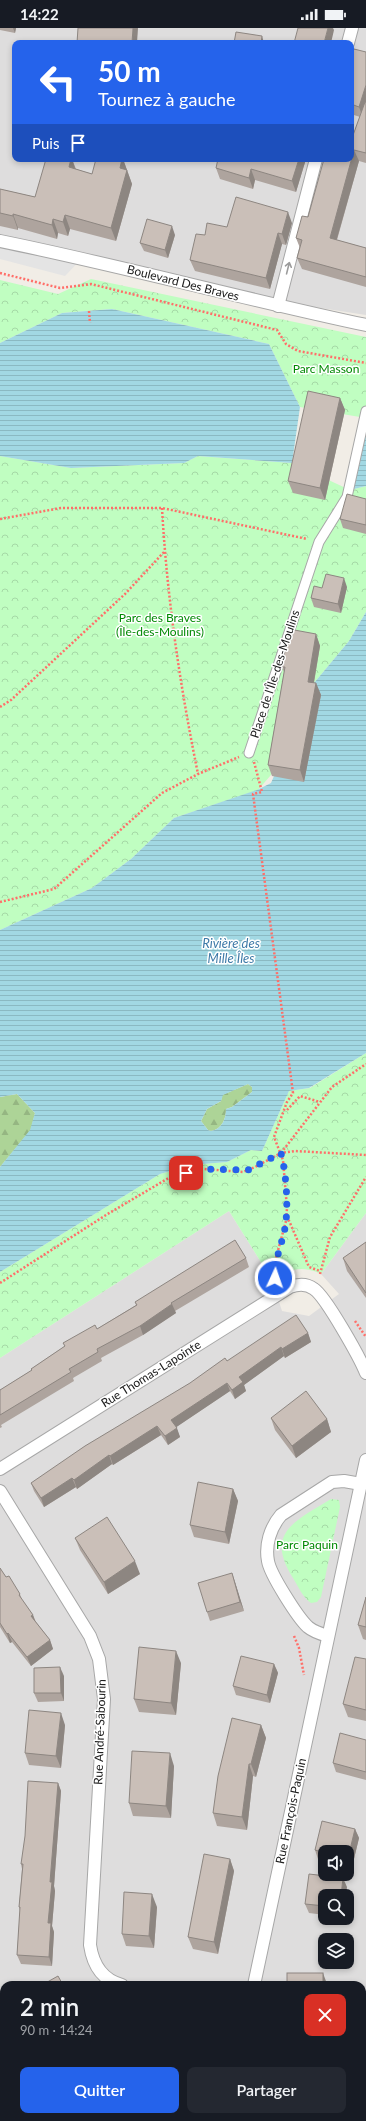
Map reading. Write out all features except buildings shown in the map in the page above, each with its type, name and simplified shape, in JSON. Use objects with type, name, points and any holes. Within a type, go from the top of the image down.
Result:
[{"type":"street","points":[[349,40],[352,28]]},
{"type":"street","points":[[278,306],[315,162]]},
{"type":"street","name":"Boulevard Des Braves","points":[[0,241],[84,258],[278,306],[366,325]]},
{"type":"street","name":"Place de l'Île-des-Moulins","points":[[251,756],[319,542],[347,497],[366,412]]},
{"type":"street","name":"Rue Thomas-Lapointe","points":[[0,1469],[290,1287],[303,1284],[318,1292],[355,1350],[366,1374]]},
{"type":"street","name":"Rue François-Paquin","points":[[255,1981],[366,1460]]},
{"type":"street","points":[[328,1636],[307,1626],[276,1580],[268,1562],[269,1537],[276,1521],[281,1515],[325,1485],[339,1480],[361,1484]]},
{"type":"street","name":"Rue André-Sabourin","points":[[0,1491],[83,1624],[99,1659],[104,1699],[90,1945],[94,1963],[102,1975],[114,1981]]},
{"type":"path","points":[[0,273],[60,288],[91,284],[277,330],[286,344],[298,351],[366,363]]},
{"type":"path","points":[[89,311],[90,323]]},
{"type":"path","points":[[0,519],[62,508],[162,508],[319,542]]},
{"type":"path","points":[[162,508],[166,582],[180,674],[198,774]]},
{"type":"path","points":[[0,708],[11,700],[125,594],[164,552]]},
{"type":"path","points":[[251,756],[262,792],[254,794],[293,1093],[287,1102],[285,1112],[274,1138],[281,1153],[286,1214],[276,1258],[275,1278]]},
{"type":"path","name":"Place de l'Île-des-Moulins","points":[[0,902],[54,889],[162,793],[198,774],[251,756]]},
{"type":"path","points":[[281,1153],[332,1087],[366,1064]]},
{"type":"path","points":[[285,1112],[300,1096],[320,1102]]},
{"type":"path","points":[[0,1283],[106,1215],[172,1176],[204,1169],[248,1170],[281,1153],[295,1151],[366,1155]]},
{"type":"path","points":[[286,1214],[309,1267],[320,1273],[330,1237],[366,1176]]},
{"type":"path","points":[[294,1636],[299,1648],[304,1674]]},
{"type":"shaded area","points":[[0,28],[366,28],[366,315],[275,301],[0,236]]},
{"type":"shaded area","points":[[0,236],[84,256],[65,276],[0,259]]},
{"type":"shaded area","points":[[229,1211],[272,1280],[282,1311],[309,1316],[339,1294],[321,1274],[366,1213],[366,1981],[0,1981],[0,1358]]},
{"type":"green space","name":"Parc Masson","points":[[91,279],[366,337],[366,418],[300,407],[269,344],[112,309],[62,313],[0,343],[0,280],[58,294]]},
{"type":"green space","name":"Parc des Braves (Île-des-Moulins)","points":[[0,456],[71,468],[184,463],[198,456],[292,463],[350,490],[366,486],[366,612],[349,641],[314,683],[277,768],[258,790],[174,818],[131,859],[92,888],[0,930]]},
{"type":"green space","points":[[366,1053],[366,1213],[321,1274],[302,1269],[284,1273],[272,1280],[229,1211],[0,1358],[0,1272],[160,1174],[191,1165],[227,1162],[251,1150],[262,1151],[289,1091],[310,1088]]},
{"type":"green space","points":[[248,1084],[252,1087],[252,1092],[232,1107],[226,1109],[221,1126],[215,1130],[208,1130],[201,1121],[207,1109],[221,1101],[222,1095]]},
{"type":"green space","points":[[17,1094],[35,1113],[31,1130],[0,1167],[0,1097]]},
{"type":"green space","name":"Parc Paquin","points":[[331,1499],[339,1500],[340,1507],[321,1597],[317,1602],[311,1603],[301,1592],[285,1562],[282,1549],[283,1539],[288,1530],[296,1522]]},
{"type":"water","points":[[112,309],[269,344],[300,407],[292,463],[198,456],[184,463],[71,468],[0,456],[0,343],[62,313]]},
{"type":"water","points":[[366,412],[366,486],[350,490]]},
{"type":"water","name":"Rivière des Mille Îles","points":[[366,612],[366,1053],[309,1088],[289,1091],[262,1151],[251,1150],[227,1162],[191,1165],[160,1174],[0,1272],[0,1167],[30,1130],[35,1113],[17,1094],[0,1097],[0,930],[92,888],[131,859],[174,818],[257,790],[271,783],[314,683],[349,641]],"holes":[[[248,1084],[252,1087],[252,1092],[232,1107],[226,1109],[221,1126],[215,1130],[208,1130],[201,1121],[207,1109],[221,1101],[223,1095]]]},
{"type":"route","points":[[186,1173],[204,1169],[220,1169],[243,1172],[281,1153],[283,1160],[287,1208],[286,1221],[276,1258],[275,1278]]}]
